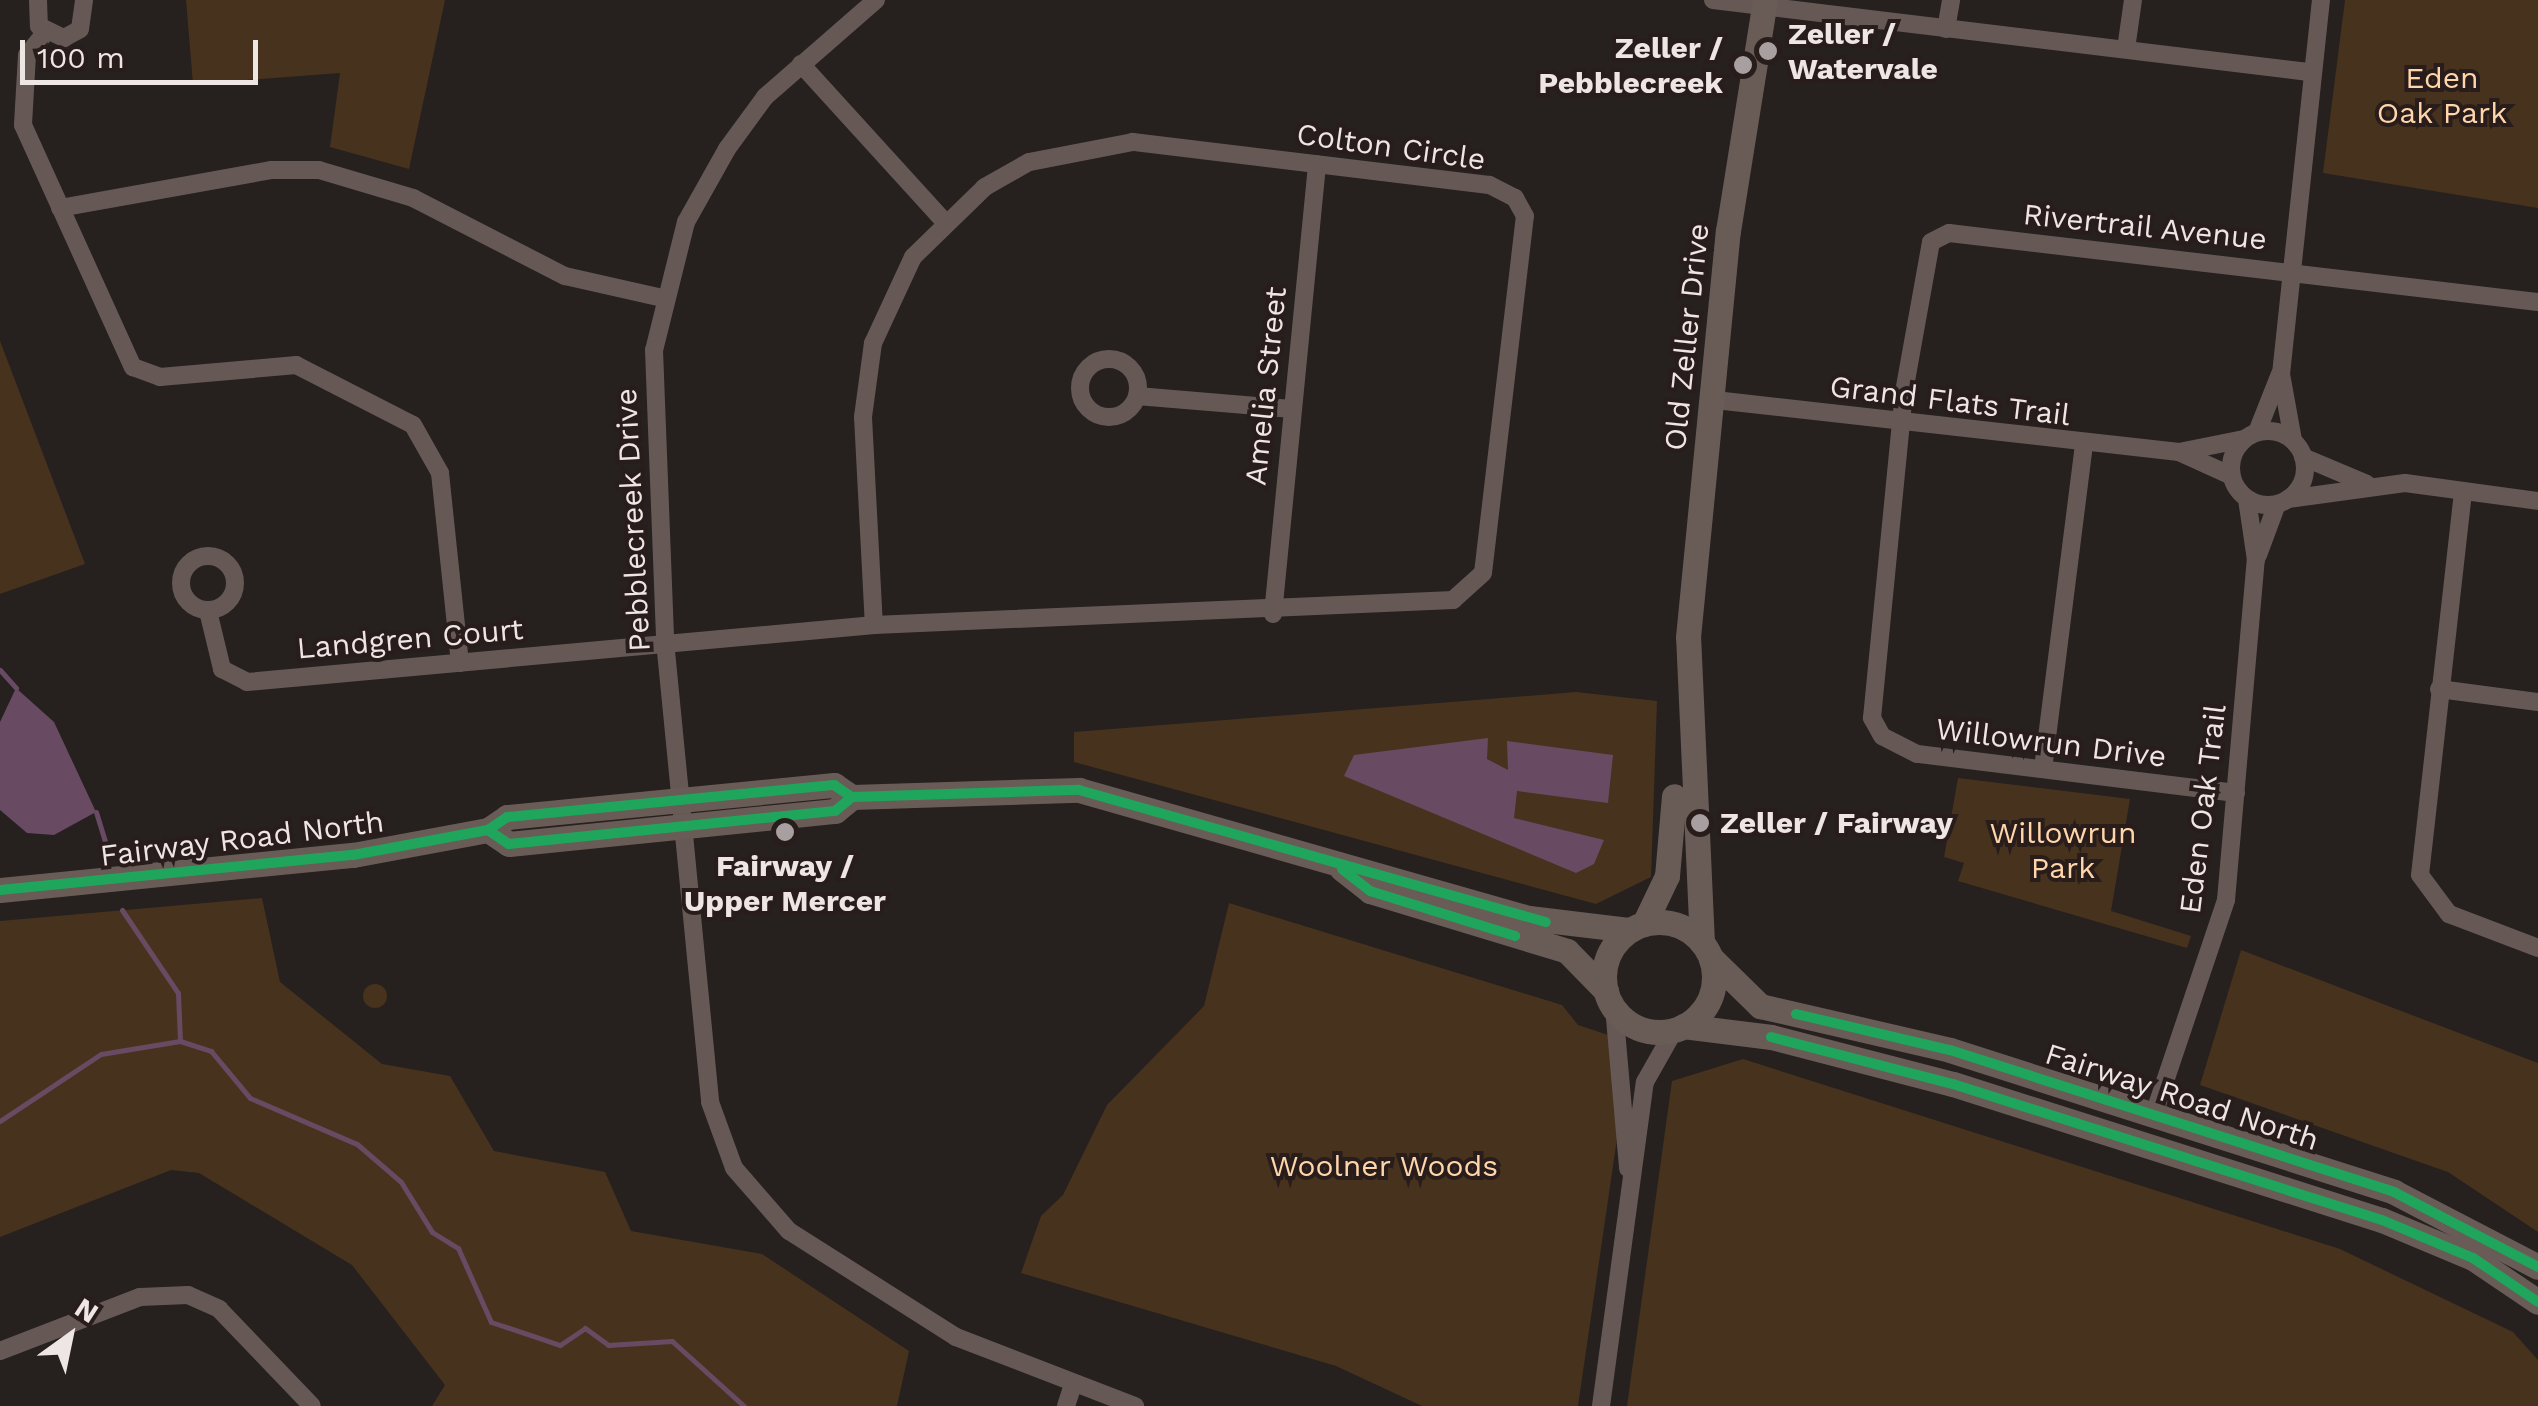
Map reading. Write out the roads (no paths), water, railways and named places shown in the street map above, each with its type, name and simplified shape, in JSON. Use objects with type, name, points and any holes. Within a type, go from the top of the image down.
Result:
[{"type":"main road","name":"Old Zeller Drive","points":[[1637,927],[1667,876],[1728,231],[1764,3]]},
{"type":"main road","name":"Old Zeller Drive","points":[[1688,682],[1706,950]]},
{"type":"main road","name":"Fairway Road North","points":[[0,890],[265,866],[488,830],[510,844],[684,814],[836,811],[852,797],[1079,790],[1342,869],[1546,922],[1637,927]]},
{"type":"main road","name":"Fairway Road North","points":[[1342,869],[1370,891],[1566,951],[1610,999]]},
{"type":"main road","points":[[1637,927],[1683,927],[1706,950],[1711,996],[1679,1028],[1640,1028],[1610,999],[1611,951],[1637,927]]},
{"type":"main road","name":"Fairway Road North","points":[[1706,950],[1760,1006],[1950,1050],[2394,1192],[2538,1267]]},
{"type":"main road","name":"Fairway Road North","points":[[1679,1028],[1771,1038],[1953,1084],[2382,1220],[2473,1258],[2538,1302]]},
{"type":"street","points":[[38,0],[45,32],[19,89],[23,125],[133,367],[146,375],[296,365],[404,417],[424,437],[440,473],[460,663]]},
{"type":"street","points":[[45,32],[80,30],[84,0]]},
{"type":"street","name":"Pebblecreek Drive","points":[[876,0],[801,64],[727,149],[686,222],[663,298],[651,426],[666,642],[710,1102],[746,1187],[789,1231],[906,1308],[1073,1384],[1135,1406]]},
{"type":"street","points":[[1714,0],[1764,3],[2309,72]]},
{"type":"street","points":[[1946,28],[1951,0]]},
{"type":"street","points":[[2126,49],[2133,0]]},
{"type":"street","points":[[2283,501],[2303,480],[2303,457],[2292,440],[2280,374],[2309,72],[2321,0]]},
{"type":"street","points":[[801,64],[944,221]]},
{"type":"street","name":"Colton Circle","points":[[666,642],[874,625],[1273,614],[1453,600],[1483,573],[1525,216],[1489,185],[1133,142],[1084,148],[1029,162],[944,221],[894,290],[866,378],[874,625]]},
{"type":"street","name":"Amelia Street","points":[[1273,614],[1317,164]]},
{"type":"street","points":[[60,208],[252,173],[319,170],[414,198],[565,276],[663,298]]},
{"type":"street","name":"Rivertrail Avenue","points":[[1901,422],[1921,261],[1949,233],[2538,302]]},
{"type":"street","points":[[2280,374],[2232,476],[2247,499],[2283,501],[2368,484],[2538,501]]},
{"type":"street","points":[[1137,396],[1292,409]]},
{"type":"street","name":"Grand Flats Trail","points":[[1715,400],[2084,445],[2179,452],[2250,436]]},
{"type":"street","name":"Willowrun Drive","points":[[1901,422],[1872,718],[1882,736],[1917,754],[2236,793]]},
{"type":"street","points":[[2250,436],[2292,440]]},
{"type":"street","points":[[2044,769],[2084,445]]},
{"type":"street","name":"Grand Flats Trail","points":[[2179,452],[2232,476]]},
{"type":"street","points":[[2303,457],[2368,484]]},
{"type":"street","points":[[2463,492],[2439,689],[2422,885],[2449,914],[2538,948]]},
{"type":"street","name":"Eden Oak Trail","points":[[2154,1114],[2226,900],[2256,560],[2247,499]]},
{"type":"street","name":"Eden Oak Trail","points":[[2256,560],[2283,501]]},
{"type":"street","name":"Landgren Court","points":[[208,610],[222,669],[248,682],[666,642]]},
{"type":"street","points":[[2439,689],[2538,702]]},
{"type":"street","points":[[1610,999],[1631,1183]]},
{"type":"street","points":[[1600,1406],[1646,1082],[1679,1028]]},
{"type":"street","points":[[0,1351],[140,1297],[188,1295],[219,1308],[312,1406]]},
{"type":"street","points":[[1066,1406],[1073,1384]]},
{"type":"waterway","points":[[0,670],[16,688]]},
{"type":"waterway","points":[[96,812],[107,848]]},
{"type":"waterway","points":[[122,910],[178,993],[180,1041]]},
{"type":"waterway","points":[[0,1121],[101,1054],[180,1041],[211,1051],[250,1098],[357,1144],[401,1182],[432,1232],[458,1248],[491,1322],[560,1345],[585,1328],[608,1345],[672,1341],[744,1406]]},
{"type":"place","name":"Zeller / Watervale","points":[[1768,51]]},
{"type":"place","name":"Zeller / Pebblecreek","points":[[1743,65]]},
{"type":"place","name":"Zeller / Fairway","points":[[1700,823]]},
{"type":"place","name":"Fairway / Upper Mercer","points":[[785,832]]},
{"type":"park label","name":"Eden Oak Park","points":[[2442,95]]},
{"type":"park label","name":"Willowrun Park","points":[[2063,850]]},
{"type":"park label","name":"Woolner Woods","points":[[1384,1166]]}]
